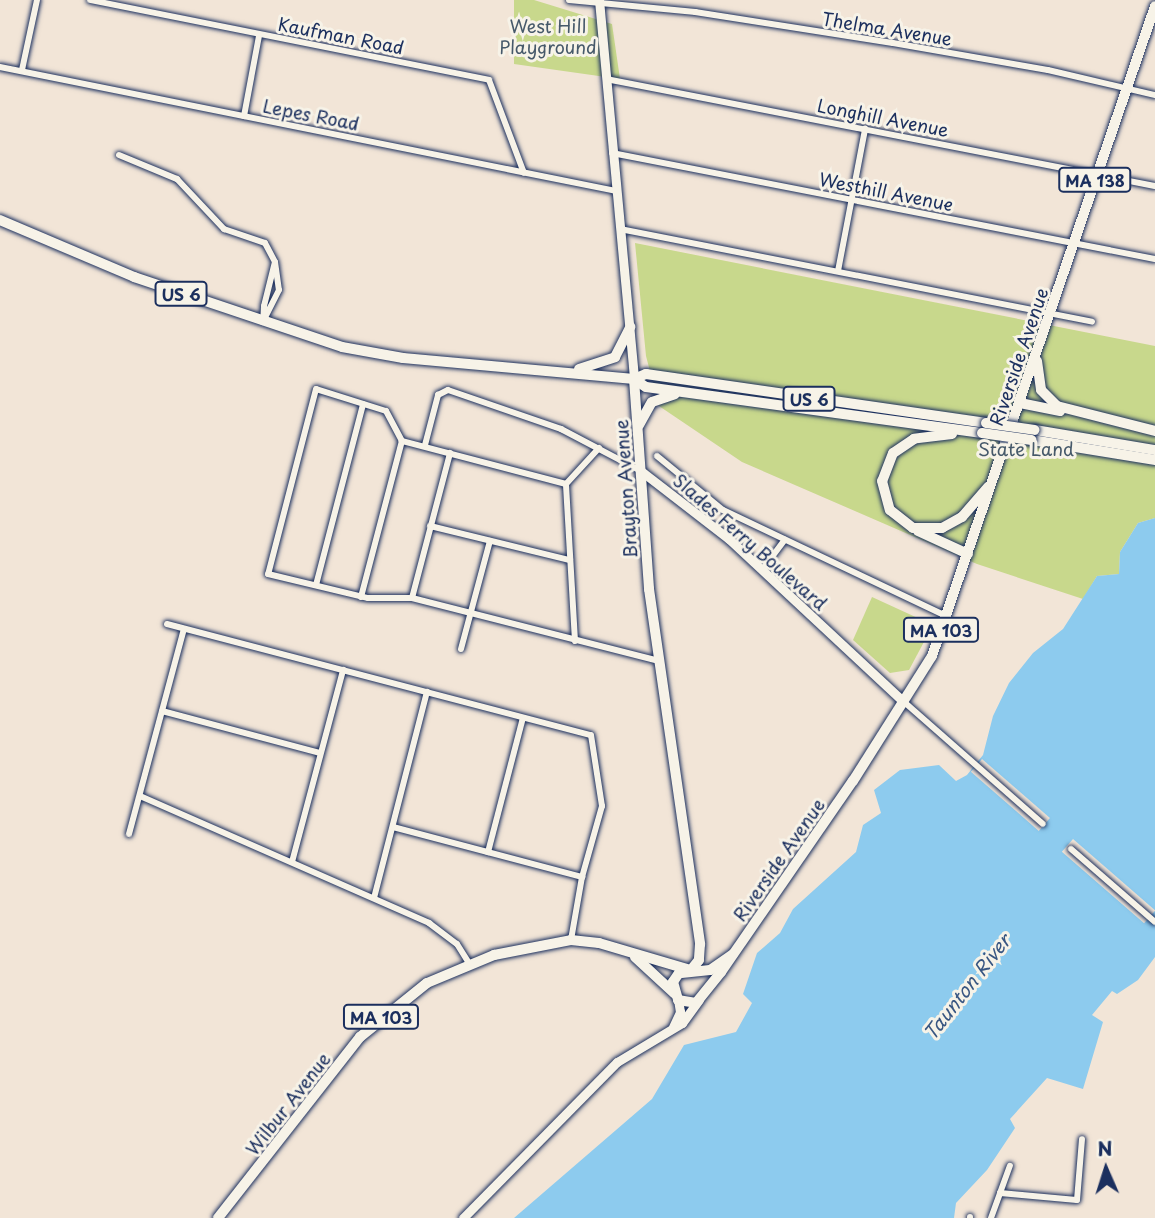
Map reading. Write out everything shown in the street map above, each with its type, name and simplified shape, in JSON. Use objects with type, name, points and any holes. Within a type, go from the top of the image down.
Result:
[{"type":"main road","name":"Brayton Avenue","points":[[600,2],[659,661],[701,948],[691,970]]},
{"type":"main road","name":"Riverside Avenue","points":[[463,1218],[617,1062],[689,1017],[932,656],[1155,6]]},
{"type":"main road","name":"US 6","points":[[0,220],[100,264],[263,322],[366,353],[634,379],[649,374],[984,428]]},
{"type":"main road","points":[[565,371],[611,359],[624,346],[631,327]]},
{"type":"main road","name":"MA 138","points":[[1037,355],[1038,379],[1045,395],[1058,406],[1155,431]]},
{"type":"main road","name":"US 6","points":[[634,379],[646,387],[690,393],[984,428],[1132,450],[1155,450]]},
{"type":"main road","points":[[638,429],[655,400],[690,393]]},
{"type":"main road","points":[[1020,403],[1085,414]]},
{"type":"main road","points":[[968,554],[909,526],[890,510],[883,493],[883,475],[893,453],[925,436],[984,428]]},
{"type":"main road","name":"US 6","points":[[1132,450],[1155,460]]},
{"type":"main road","name":"Slades Ferry Boulevard","points":[[641,471],[703,517],[903,701]]},
{"type":"main road","name":"MA 138","points":[[909,526],[930,530],[953,524],[993,481]]},
{"type":"main road","name":"Wilbur Avenue","points":[[219,1218],[366,1031],[427,983],[518,948],[570,940],[619,948],[691,970]]},
{"type":"main road","name":"Wilbur Avenue","points":[[619,948],[649,966],[677,997]]},
{"type":"main road","name":"Riverside Avenue","points":[[691,970],[710,970],[733,954]]},
{"type":"main road","points":[[672,1028],[680,1012],[677,997],[675,977],[691,970],[701,977],[700,999],[690,1005],[677,997]]},
{"type":"street","points":[[22,71],[37,0]]},
{"type":"street","name":"Kaufman Road","points":[[90,0],[489,80],[524,173]]},
{"type":"street","name":"Thelma Avenue","points":[[569,0],[695,12],[1127,87],[1155,95]]},
{"type":"street","points":[[244,116],[259,36]]},
{"type":"street","name":"Lepes Road","points":[[0,67],[616,191]]},
{"type":"street","name":"Longhill Avenue","points":[[606,79],[1155,186]]},
{"type":"street","points":[[838,271],[865,129]]},
{"type":"street","name":"Westhill Avenue","points":[[612,153],[1155,259]]},
{"type":"street","points":[[119,155],[177,179],[223,229],[265,243],[275,262],[263,322]]},
{"type":"street","points":[[620,229],[1093,321]]},
{"type":"street","points":[[361,597],[402,441],[386,411],[317,389],[268,573],[361,597],[412,598],[659,661]]},
{"type":"street","name":"Slades Ferry Boulevard","points":[[425,445],[442,391],[450,390],[546,423],[641,471]]},
{"type":"street","points":[[316,585],[363,404]]},
{"type":"street","points":[[402,441],[566,484]]},
{"type":"street","points":[[575,641],[566,484],[599,448]]},
{"type":"street","points":[[412,598],[450,453]]},
{"type":"street","points":[[657,456],[723,510],[946,617]]},
{"type":"street","points":[[430,526],[570,560]]},
{"type":"street","points":[[762,570],[785,540]]},
{"type":"street","points":[[461,649],[490,541]]},
{"type":"street","points":[[167,624],[591,735],[602,806],[582,877],[570,940]]},
{"type":"street","points":[[129,834],[184,628]]},
{"type":"street","points":[[292,862],[343,670]]},
{"type":"street","points":[[373,898],[427,692]]},
{"type":"street","points":[[903,701],[1043,824]]},
{"type":"street","points":[[162,711],[320,753]]},
{"type":"street","points":[[488,852],[523,718]]},
{"type":"street","points":[[140,796],[439,928],[470,965]]},
{"type":"street","points":[[393,827],[582,877]]},
{"type":"street","points":[[1071,849],[1155,922]]},
{"type":"street","points":[[1000,1193],[1077,1200],[1082,1139]]},
{"type":"street","points":[[990,1218],[1010,1166]]},
{"type":"green space","name":"West Hill Playground","points":[[514,0],[534,0],[612,24],[620,79],[514,64]]},
{"type":"green space","name":"State Land","points":[[635,243],[1155,346],[1155,518],[1138,523],[1120,552],[1119,574],[1097,576],[1083,599],[977,564],[742,462],[659,406],[646,356]]},
{"type":"green space","points":[[872,597],[933,625],[909,670],[890,673],[853,640]]},
{"type":"water","name":"Taunton River","points":[[1155,518],[1155,957],[1138,980],[1117,994],[1112,991],[1092,1015],[1103,1022],[1083,1089],[1047,1078],[1010,1119],[1015,1128],[987,1170],[956,1203],[954,1218],[514,1218],[652,1099],[684,1045],[736,1032],[752,1003],[743,994],[757,953],[780,933],[793,909],[856,852],[863,825],[881,813],[874,790],[900,770],[939,765],[956,781],[967,775],[983,755],[993,716],[1009,683],[1033,653],[1063,629],[1097,576],[1119,574],[1120,552],[1138,523]]},
{"type":"pier","points":[[982,759],[1050,818],[1039,831],[971,772]]},
{"type":"pier","points":[[1073,839],[1155,910],[1144,923],[1062,852]]}]
